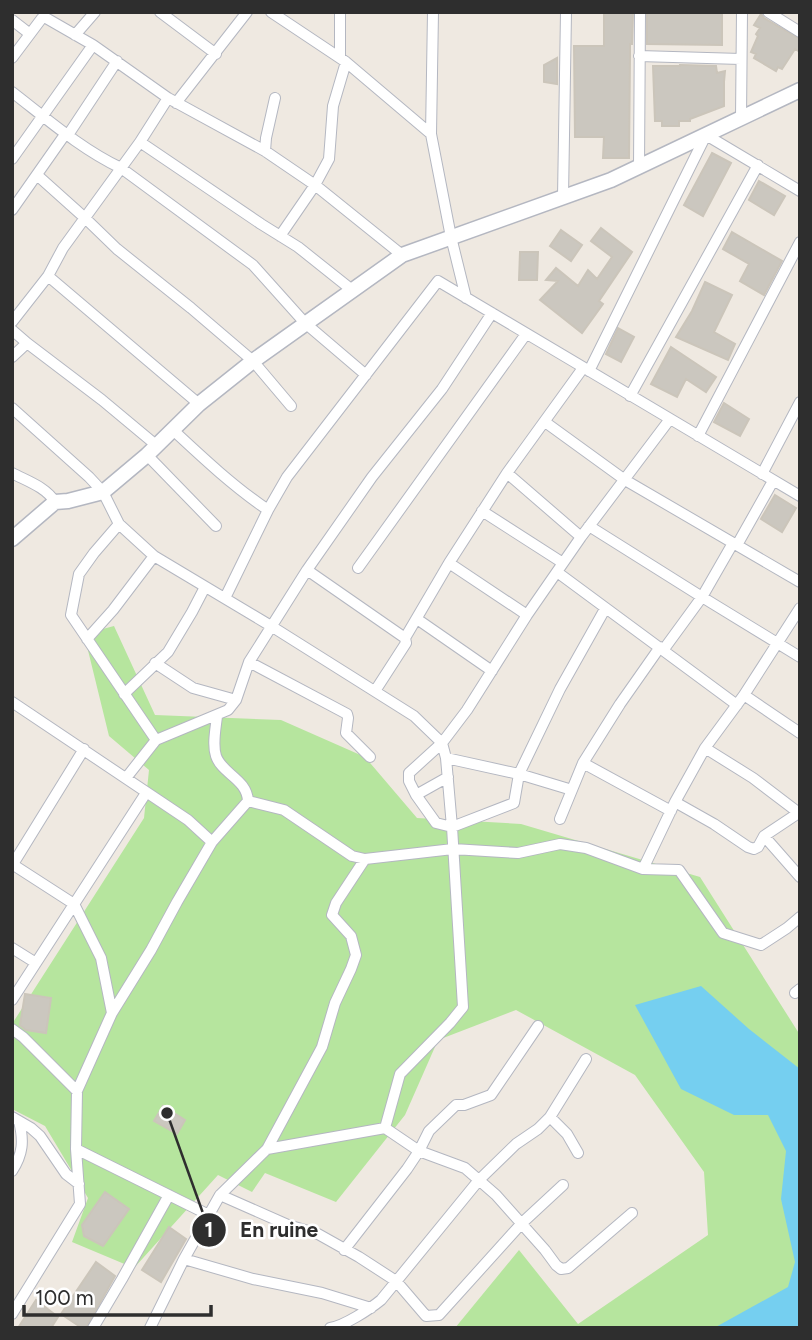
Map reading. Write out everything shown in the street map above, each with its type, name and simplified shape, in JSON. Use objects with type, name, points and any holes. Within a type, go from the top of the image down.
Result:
[{"type":"street","points":[[160,12],[216,54]]},
{"type":"street","points":[[12,322],[48,276],[63,247],[140,142],[172,101],[216,54],[247,12]]},
{"type":"street","points":[[271,12],[343,60],[431,134]]},
{"type":"street","points":[[280,236],[315,185],[329,159],[333,106],[343,60],[340,12]]},
{"type":"street","points":[[433,12],[431,134],[466,298]]},
{"type":"street","points":[[563,197],[566,12]]},
{"type":"street","points":[[639,167],[640,12]]},
{"type":"street","points":[[741,118],[742,12]]},
{"type":"street","points":[[768,12],[800,32]]},
{"type":"street","points":[[75,35],[90,14]]},
{"type":"street","points":[[12,58],[44,17],[93,45],[172,101],[265,151],[315,185],[402,256]]},
{"type":"street","points":[[12,20],[30,34]]},
{"type":"street","points":[[12,159],[93,45]]},
{"type":"street","points":[[639,57],[741,59]]},
{"type":"street","points":[[12,210],[117,61]]},
{"type":"street","points":[[12,539],[55,502],[103,492],[199,404],[253,361],[402,256],[611,180],[800,90]]},
{"type":"street","points":[[12,92],[253,265],[305,323],[366,375]]},
{"type":"street","points":[[265,151],[265,138],[275,98]]},
{"type":"street","points":[[706,135],[800,191]]},
{"type":"street","points":[[375,691],[406,643],[405,638],[482,511],[586,369],[706,135]]},
{"type":"street","points":[[140,142],[298,247],[352,290]]},
{"type":"street","points":[[630,396],[758,165]]},
{"type":"street","points":[[37,176],[117,249],[253,361],[291,406]]},
{"type":"street","points":[[698,436],[800,243]]},
{"type":"street","points":[[48,276],[199,404]]},
{"type":"street","points":[[225,598],[287,477],[438,281],[800,496]]},
{"type":"street","points":[[126,778],[156,740],[228,710],[236,699],[249,662],[307,570],[372,477],[442,389],[492,313]]},
{"type":"street","points":[[12,330],[102,400],[151,450],[216,526]]},
{"type":"street","points":[[358,568],[526,334]]},
{"type":"street","points":[[12,357],[27,343]]},
{"type":"street","points":[[762,474],[800,402]]},
{"type":"street","points":[[12,408],[89,477],[103,492],[119,524],[153,556],[414,716],[442,743],[446,758],[452,827],[463,1007],[400,1074],[385,1128]]},
{"type":"street","points":[[605,608],[560,689],[519,774],[514,803],[452,827],[436,823],[416,795],[409,781],[409,773],[442,743],[581,537],[670,419]]},
{"type":"street","points":[[545,422],[625,480],[800,582]]},
{"type":"street","points":[[173,430],[212,466],[268,510]]},
{"type":"street","points":[[12,473],[43,489],[55,502]]},
{"type":"street","points":[[507,474],[581,537]]},
{"type":"street","points":[[560,819],[583,763],[620,704],[702,597],[774,481]]},
{"type":"street","points":[[482,511],[560,567],[605,608],[737,705]]},
{"type":"street","points":[[119,524],[79,574],[71,615],[156,740]]},
{"type":"street","points":[[589,526],[800,656]]},
{"type":"street","points":[[87,639],[113,610],[153,556]]},
{"type":"street","points":[[449,563],[527,615]]},
{"type":"street","points":[[307,570],[405,638]]},
{"type":"street","points":[[124,694],[168,652],[205,587]]},
{"type":"street","points":[[643,869],[705,748],[744,695],[800,608]]},
{"type":"street","points":[[417,619],[492,671]]},
{"type":"street","points":[[249,662],[347,713],[346,733],[370,757]]},
{"type":"street","points":[[155,663],[193,688],[236,699]]},
{"type":"street","points":[[744,695],[800,733]]},
{"type":"street","points":[[12,702],[188,820],[212,842]]},
{"type":"street","points":[[12,1314],[80,1204],[76,1149],[77,1091],[112,1013],[212,842],[248,801],[247,791],[216,756],[217,716]]},
{"type":"street","points":[[583,763],[714,824],[754,849],[764,836],[799,812],[753,778],[705,748]]},
{"type":"street","points":[[84,749],[12,864],[74,904],[100,958],[112,1013]]},
{"type":"street","points":[[446,758],[519,774],[572,790]]},
{"type":"street","points":[[416,795],[448,777]]},
{"type":"street","points":[[12,1000],[146,793]]},
{"type":"street","points":[[248,801],[285,810],[352,856],[365,859],[453,849],[518,853],[560,844],[586,848],[643,869],[679,870],[723,933],[761,945],[800,917]]},
{"type":"street","points":[[764,836],[800,877]]},
{"type":"street","points":[[150,1328],[219,1195],[267,1149],[322,1047],[335,1003],[356,955],[351,936],[332,915],[335,903],[365,859]]},
{"type":"street","points":[[12,948],[36,963]]},
{"type":"street","points":[[344,1250],[419,1151],[429,1131],[456,1105],[464,1105],[491,1095],[538,1026]]},
{"type":"street","points":[[12,1030],[23,1037],[77,1091]]},
{"type":"street","points":[[336,1327],[381,1300],[479,1180],[506,1153],[550,1117],[586,1059]]},
{"type":"street","points":[[550,1117],[567,1134],[578,1153]]},
{"type":"street","points":[[16,1119],[40,1136],[66,1174],[79,1184]]},
{"type":"street","points":[[12,1171],[22,1150],[22,1131],[16,1119]]},
{"type":"street","points":[[267,1149],[385,1128],[419,1151],[465,1168],[496,1195],[561,1269],[577,1261],[632,1213]]},
{"type":"street","points":[[76,1149],[209,1214]]},
{"type":"street","points":[[219,1195],[288,1225],[318,1234],[359,1257],[396,1281],[426,1316],[439,1315],[522,1223],[563,1185]]},
{"type":"street","points":[[93,1328],[169,1195]]},
{"type":"street","points":[[184,1258],[254,1279],[332,1296],[371,1308]]},
{"type":"green space","points":[[114,626],[155,715],[281,720],[365,757],[417,818],[521,824],[700,877],[800,1035],[800,1328],[455,1328],[519,1250],[578,1324],[708,1235],[704,1172],[635,1075],[516,1010],[438,1040],[405,1115],[336,1202],[265,1173],[252,1192],[218,1175],[134,1268],[72,1242],[88,1198],[45,1126],[12,1109],[12,1024],[144,818],[149,770],[109,736],[84,634]]},
{"type":"water","points":[[701,986],[749,1029],[800,1069],[800,1328],[714,1328],[788,1287],[795,1262],[781,1199],[786,1151],[768,1115],[734,1115],[681,1089],[635,1005]]},
{"type":"building","points":[[604,12],[633,12],[630,44],[629,158],[603,158],[604,137],[575,137],[574,46],[604,46]]},
{"type":"building","points":[[647,12],[722,12],[722,45],[647,44]]},
{"type":"building","points":[[761,14],[800,39],[800,52],[795,49],[782,69],[778,67],[776,71],[754,58],[756,54],[751,52],[760,28],[754,25]]},
{"type":"building","points":[[557,58],[557,84],[544,82],[544,65]]},
{"type":"building","points":[[653,66],[716,66],[717,73],[725,71],[724,106],[690,121],[679,121],[679,126],[662,126],[662,121],[655,121]]},
{"type":"building","points":[[712,153],[731,163],[703,216],[684,205]]},
{"type":"building","points":[[759,181],[785,196],[774,215],[749,200]]},
{"type":"building","points":[[601,228],[632,252],[599,301],[603,304],[582,333],[540,300],[558,281],[546,280],[556,268],[578,286],[588,270],[597,279],[612,257],[591,241]]},
{"type":"building","points":[[561,230],[582,245],[571,261],[550,246]]},
{"type":"building","points":[[732,232],[782,261],[764,295],[740,281],[749,264],[723,249]]},
{"type":"building","points":[[520,252],[538,252],[537,280],[519,280]]},
{"type":"building","points":[[705,282],[732,295],[714,332],[735,344],[728,360],[676,337]]},
{"type":"building","points":[[618,328],[634,337],[621,362],[606,354]]},
{"type":"building","points":[[671,347],[716,377],[706,392],[686,379],[677,397],[651,384]]},
{"type":"building","points":[[724,403],[749,419],[740,436],[714,422]]},
{"type":"building","points":[[775,495],[796,508],[782,532],[761,519]]},
{"type":"building","points":[[25,994],[51,998],[46,1033],[26,1030],[20,1025]]},
{"type":"building","points":[[163,1106],[185,1120],[177,1134],[154,1121]]},
{"type":"building","points":[[105,1192],[129,1209],[103,1246],[84,1236],[82,1225]]},
{"type":"building","points":[[169,1227],[186,1239],[161,1282],[142,1270]]},
{"type":"building","points":[[96,1262],[115,1276],[86,1328],[82,1328],[61,1314]]},
{"type":"building","points":[[36,1300],[58,1317],[51,1328],[18,1328]]},
{"type":"place","name":"En ruine","points":[[167,1113]]}]
